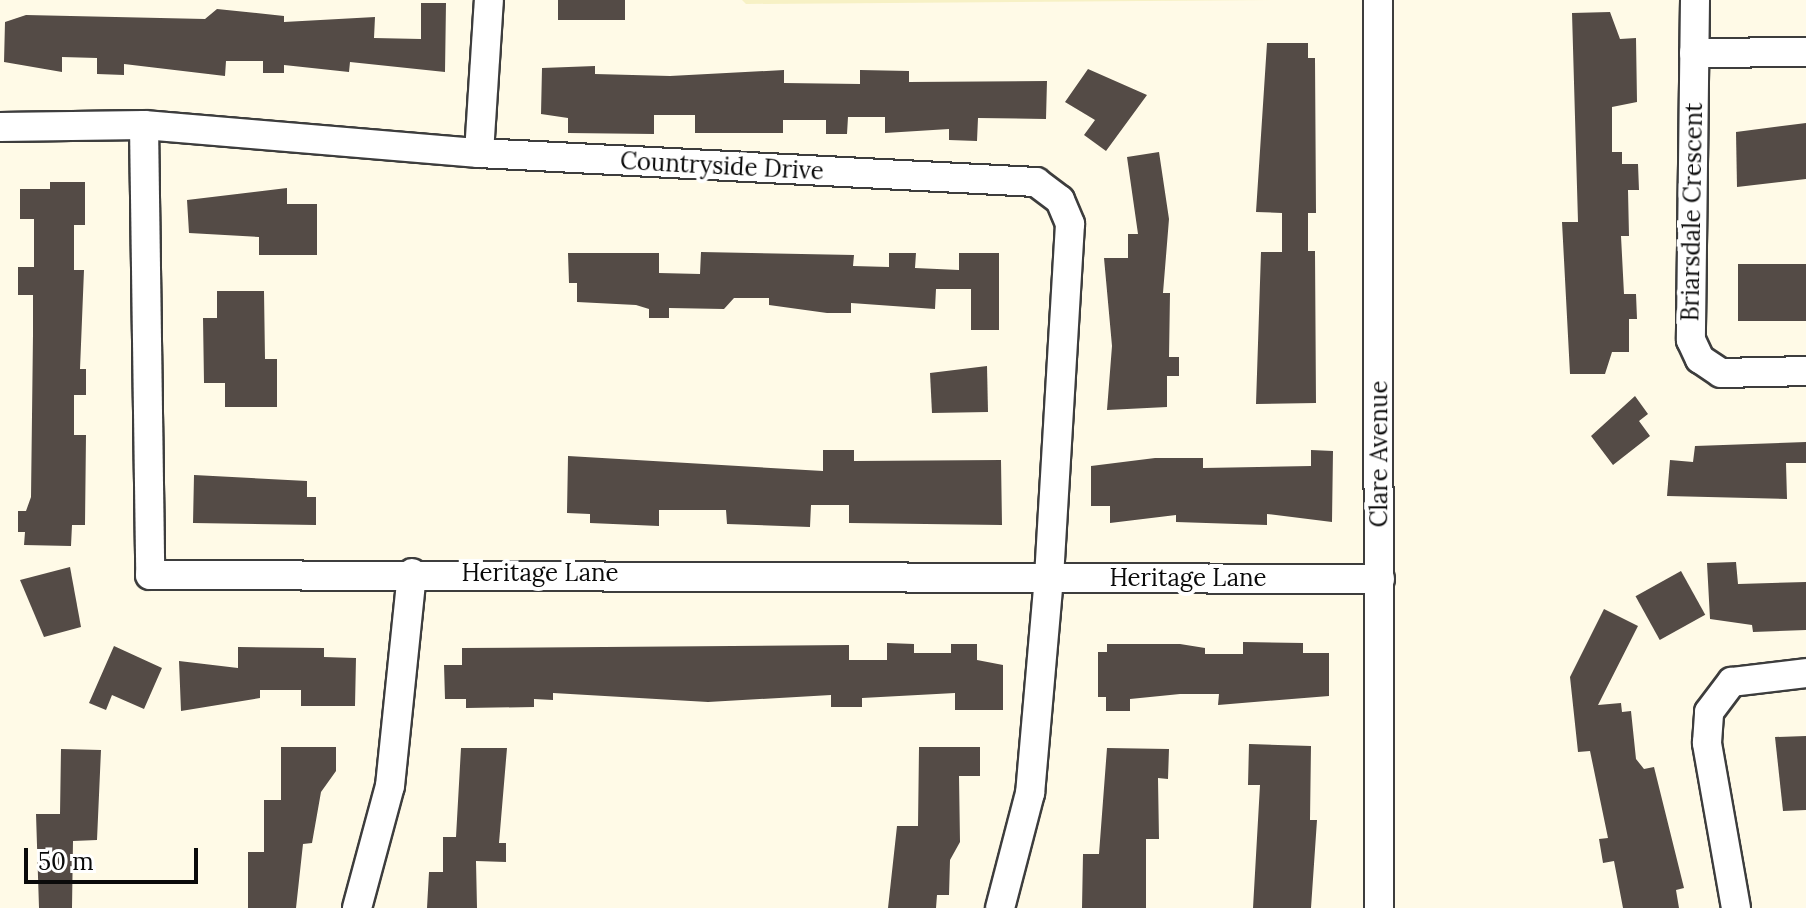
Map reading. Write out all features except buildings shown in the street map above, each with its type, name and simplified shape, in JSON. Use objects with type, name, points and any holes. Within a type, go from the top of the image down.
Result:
[{"type":"street","points":[[479,153],[489,0]]},
{"type":"street","name":"Clare Avenue","points":[[1378,0],[1379,908]]},
{"type":"street","name":"Briarsdale Crescent","points":[[1695,0],[1691,340],[1700,359],[1721,373],[1806,371]]},
{"type":"street","points":[[1694,53],[1806,52]]},
{"type":"street","name":"Countryside Drive","points":[[0,127],[144,125],[479,153],[1036,182],[1060,200],[1070,224],[1049,577],[1030,793],[1000,908]]},
{"type":"street","name":"Heritage Lane","points":[[144,125],[150,575],[412,573],[1380,579]]},
{"type":"street","points":[[357,908],[390,786],[412,573]]},
{"type":"street","points":[[1736,908],[1707,743],[1709,712],[1732,682],[1806,673]]},
{"type":"shaded area","points":[[742,0],[1280,0],[746,4]]}]
